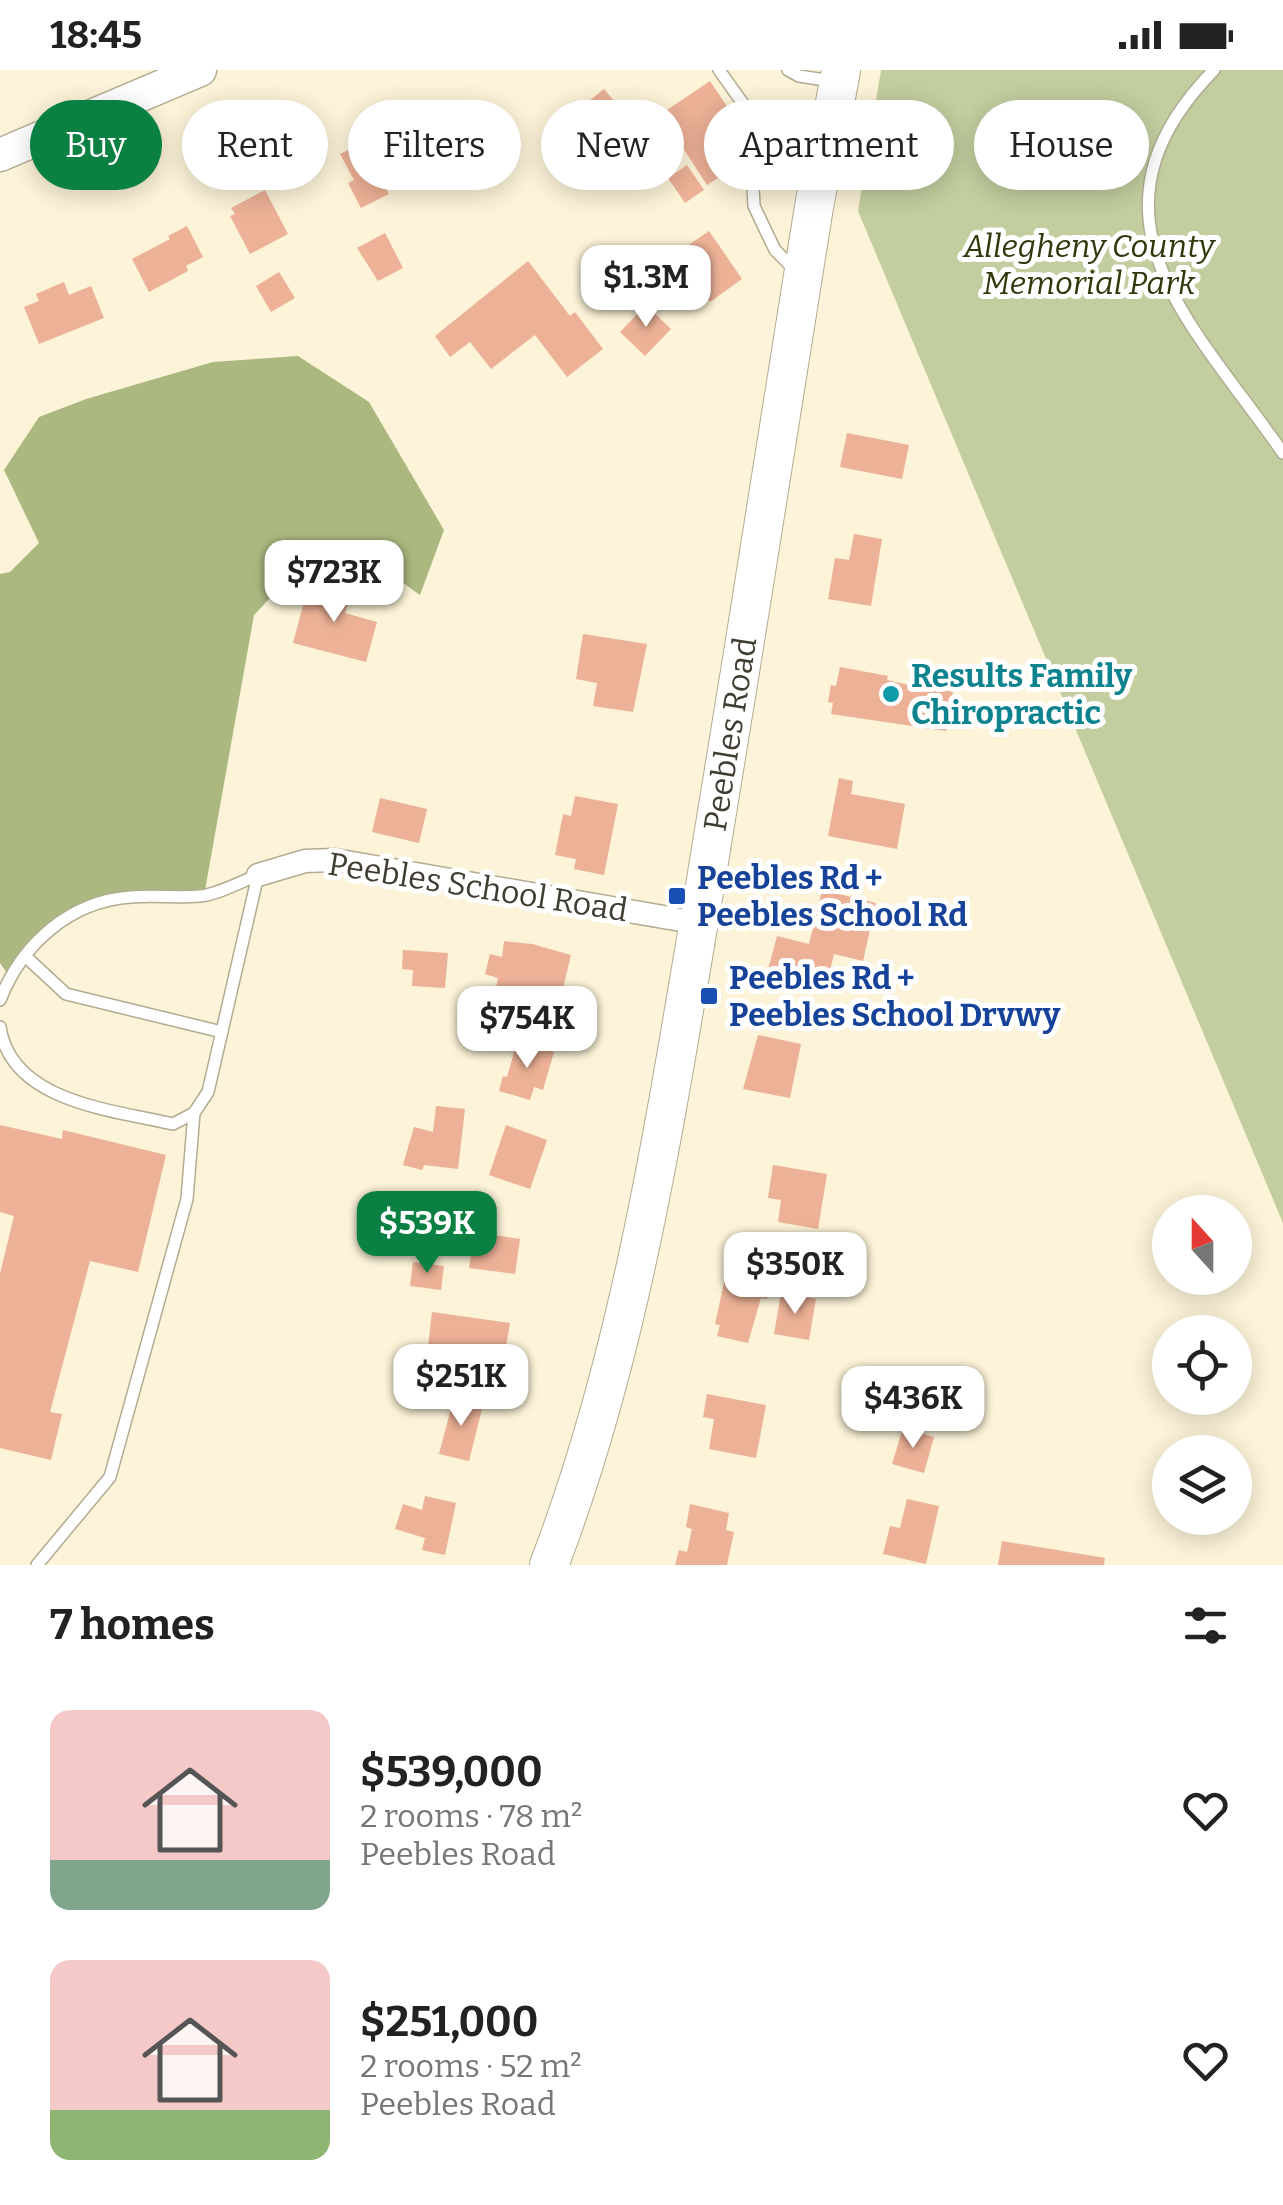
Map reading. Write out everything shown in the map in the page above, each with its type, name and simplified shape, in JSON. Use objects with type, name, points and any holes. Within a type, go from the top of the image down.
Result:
[{"type":"main road","points":[[0,155],[200,70]]},
{"type":"main road","name":"Peebles Road","points":[[549,1565],[573,1497],[628,1298],[698,924],[803,278],[840,76]]},
{"type":"street","name":"Peebles School Road","points":[[258,876],[305,862],[335,860],[698,924]]},
{"type":"lane","points":[[719,70],[748,112],[754,206],[775,250],[803,278]]},
{"type":"lane","points":[[788,70],[799,76],[840,76]]},
{"type":"lane","points":[[1214,70],[1186,98],[1166,132],[1153,169],[1148,206],[1151,239],[1178,310],[1283,453]]},
{"type":"lane","points":[[0,1000],[10,976],[25,956],[64,918],[94,902],[128,897],[204,896],[258,876]]},
{"type":"lane","points":[[0,1027],[2,1044],[21,1071],[65,1096],[173,1124],[194,1112],[208,1092],[258,876]]},
{"type":"lane","points":[[25,956],[66,994],[222,1032]]},
{"type":"lane","points":[[37,1565],[110,1477],[187,1199],[194,1112]]},
{"type":"green space","name":"Allegheny County Memorial Park","points":[[881,70],[1283,70],[1283,1223],[858,211],[861,190],[954,190],[954,100],[876,100]]},
{"type":"green space","points":[[298,356],[369,402],[444,530],[420,595],[369,559],[307,559],[254,615],[204,896],[128,897],[64,918],[9,976],[0,963],[0,574],[10,572],[39,543],[4,470],[39,417],[213,362]]},
{"type":"building","points":[[710,81],[723,100],[704,100],[704,180],[684,150],[682,100]]},
{"type":"building","points":[[604,89],[613,100],[590,100]]},
{"type":"building","points":[[348,150],[348,169],[340,154]]},
{"type":"building","points":[[687,165],[704,190],[685,203],[676,190],[684,190]]},
{"type":"building","points":[[265,190],[288,234],[250,254],[230,216],[235,214],[231,208]]},
{"type":"building","points":[[352,190],[387,190],[389,194],[361,208]]},
{"type":"building","points":[[187,226],[203,257],[186,266],[188,271],[149,292],[132,259]]},
{"type":"building","points":[[709,231],[742,279],[710,302],[677,253]]},
{"type":"building","points":[[385,233],[403,268],[378,281],[357,248]]},
{"type":"building","points":[[528,261],[570,316],[575,312],[603,349],[567,377],[535,335],[491,369],[470,342],[450,357],[435,336]]},
{"type":"building","points":[[279,272],[295,298],[271,312],[256,286]]},
{"type":"building","points":[[64,282],[69,295],[91,286],[104,318],[39,344],[24,307],[39,301],[36,294]]},
{"type":"building","points":[[646,305],[671,329],[645,356],[620,332]]},
{"type":"building","points":[[847,433],[909,445],[902,479],[840,467]]},
{"type":"building","points":[[854,534],[882,539],[871,606],[828,599],[835,558],[849,560]]},
{"type":"building","points":[[316,583],[351,592],[345,613],[377,622],[366,662],[293,643],[305,598],[312,600]]},
{"type":"building","points":[[583,634],[647,644],[633,712],[593,706],[597,683],[576,679]]},
{"type":"building","name":"Results Family Chiropractic","points":[[840,667],[888,676],[887,680],[909,685],[910,678],[949,682],[948,686],[954,686],[946,731],[831,714],[831,685],[836,686]]},
{"type":"building","points":[[839,778],[853,781],[851,794],[905,804],[897,849],[828,836]]},
{"type":"building","points":[[575,796],[618,804],[604,875],[574,869],[576,859],[555,855],[563,814],[571,816]]},
{"type":"building","points":[[380,798],[427,809],[419,843],[372,832]]},
{"type":"building","points":[[822,890],[876,903],[863,961],[834,954],[825,991],[766,977],[777,936],[809,944]]},
{"type":"building","points":[[504,941],[571,955],[559,1005],[496,987],[498,978],[485,974],[490,954],[502,957]]},
{"type":"building","points":[[403,950],[448,953],[445,988],[412,986],[413,970],[402,969]]},
{"type":"building","points":[[758,1035],[801,1044],[790,1098],[743,1089]]},
{"type":"building","points":[[517,1042],[554,1052],[543,1090],[534,1087],[530,1100],[499,1091]]},
{"type":"building","points":[[436,1106],[465,1109],[458,1169],[424,1165],[422,1170],[403,1165],[414,1127],[433,1132]]},
{"type":"building","points":[[0,1125],[62,1139],[63,1130],[166,1155],[138,1272],[90,1261],[50,1412],[62,1414],[51,1460],[0,1448],[0,1274],[14,1216],[0,1212]]},
{"type":"building","points":[[506,1125],[547,1140],[530,1189],[489,1175]]},
{"type":"building","points":[[773,1165],[827,1174],[818,1229],[778,1222],[781,1200],[768,1198]]},
{"type":"building","points":[[474,1232],[520,1239],[515,1274],[469,1268]]},
{"type":"building","points":[[413,1262],[444,1266],[441,1290],[410,1286]]},
{"type":"building","points":[[727,1269],[772,1279],[767,1299],[761,1298],[748,1343],[717,1336],[720,1325],[715,1324]]},
{"type":"building","points":[[781,1293],[816,1299],[809,1340],[774,1334]]},
{"type":"building","points":[[432,1312],[510,1323],[504,1358],[428,1347]]},
{"type":"building","points":[[707,1394],[766,1405],[756,1458],[709,1449],[714,1419],[703,1417]]},
{"type":"building","points":[[454,1397],[483,1405],[469,1461],[439,1454]]},
{"type":"building","points":[[903,1428],[934,1437],[924,1473],[892,1464]]},
{"type":"building","points":[[425,1496],[456,1503],[445,1555],[422,1550],[425,1538],[395,1529],[403,1504],[422,1510]]},
{"type":"building","points":[[907,1499],[939,1506],[926,1564],[883,1554],[890,1526],[900,1528]]},
{"type":"building","points":[[690,1504],[729,1513],[726,1530],[734,1532],[727,1565],[675,1565],[679,1550],[687,1552],[692,1529],[686,1527]]},
{"type":"building","points":[[1002,1541],[1105,1558],[1104,1565],[998,1565]]},
{"type":"place","name":"Results Family Chiropractic","points":[[891,694]]},
{"type":"place","name":"Peebles Rd + Peebles School Rd","points":[[677,896]]},
{"type":"place","name":"Peebles Rd + Peebles School Drvwy","points":[[709,996]]}]
